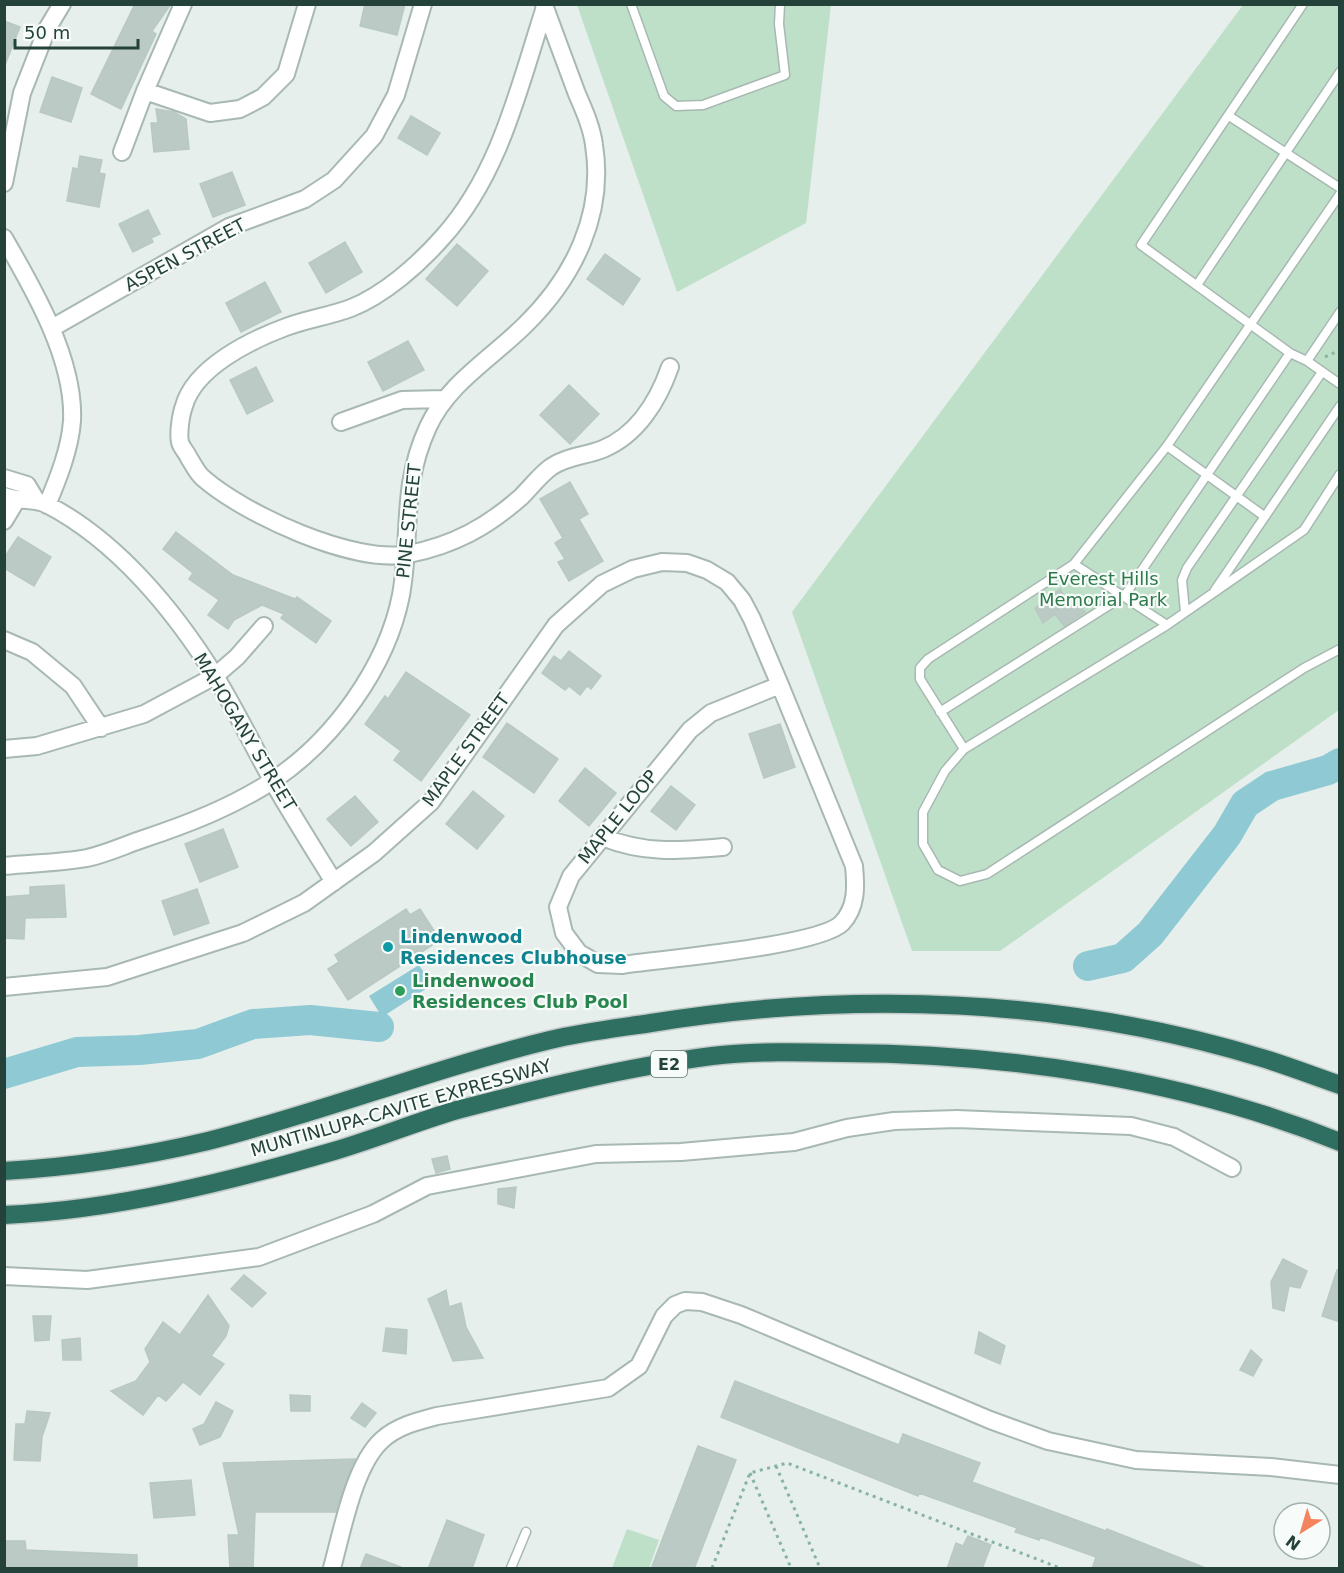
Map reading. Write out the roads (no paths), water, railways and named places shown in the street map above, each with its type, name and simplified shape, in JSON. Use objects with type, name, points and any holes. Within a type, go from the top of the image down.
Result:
[{"type":"highway","name":"MUNTINLUPA-CAVITE EXPRESSWAY","points":[[4,1171],[128,1158],[209,1140],[552,1039],[691,1017],[800,1005],[896,1002],[1059,1014],[1165,1032],[1263,1058],[1340,1085]]},
{"type":"highway","name":"MUNTINLUPA-CAVITE EXPRESSWAY","points":[[4,1215],[124,1201],[197,1188],[335,1150],[454,1111],[574,1081],[714,1056],[795,1052],[892,1053],[1024,1064],[1157,1087],[1290,1122],[1340,1142]]},
{"type":"street","points":[[4,183],[26,83],[47,29],[62,4]]},
{"type":"street","points":[[122,152],[144,91],[183,4]]},
{"type":"street","points":[[144,91],[210,113],[240,109],[255,101],[286,74],[307,4]]},
{"type":"street","name":"ASPEN STREET","points":[[52,328],[229,227],[305,199],[334,180],[374,136],[396,95],[423,4]]},
{"type":"street","points":[[544,6],[502,142],[483,180],[443,237],[393,283],[353,307],[285,327],[226,356],[193,386],[183,406],[180,442],[201,476],[255,513],[315,540],[353,551],[404,555],[458,541],[493,521],[552,466],[576,456],[602,450],[622,439],[650,409],[662,390],[670,368]]},
{"type":"street","name":"PINE STREET","points":[[4,866],[88,857],[196,822],[273,781],[303,757],[335,724],[361,688],[392,626],[400,595],[407,497],[413,462],[429,424],[443,399],[525,326],[542,307],[564,277],[587,236],[597,175],[594,141],[544,6]]},
{"type":"street","points":[[4,238],[52,328],[69,388],[72,421],[66,449],[42,502],[10,498],[4,521]]},
{"type":"street","points":[[341,422],[402,400],[443,399]]},
{"type":"street","name":"MAHOGANY STREET","points":[[4,478],[27,485],[42,502],[92,534],[133,571],[169,612],[215,676],[273,781],[334,882]]},
{"type":"street","name":"MAPLE STREET","points":[[4,987],[106,977],[243,933],[304,903],[396,836],[431,802],[556,625],[602,584],[633,568],[662,562],[687,563],[707,570],[727,582],[742,600],[752,619],[780,685]]},
{"type":"street","points":[[4,749],[37,746],[144,714],[215,676],[237,657],[264,626]]},
{"type":"street","points":[[4,640],[32,652],[73,686],[101,728]]},
{"type":"street","name":"MAPLE LOOP","points":[[780,685],[854,866],[857,888],[852,908],[842,923],[824,934],[790,943],[622,965],[598,964],[579,953],[564,933],[558,907],[570,876],[602,837],[690,730],[711,713],[780,685]]},
{"type":"street","points":[[602,837],[624,846],[649,851],[723,847]]},
{"type":"street","points":[[4,1276],[87,1280],[259,1257],[373,1214],[427,1186],[596,1154],[681,1152],[794,1142],[847,1128],[894,1121],[957,1119],[1131,1126],[1174,1137],[1232,1168]]},
{"type":"street","points":[[332,1569],[359,1479],[375,1447],[384,1438],[412,1423],[437,1416],[608,1388],[639,1366],[664,1316],[675,1305],[685,1301],[702,1302],[741,1315],[990,1420],[1048,1441],[1136,1460],[1272,1467],[1340,1475]]},
{"type":"lane","points":[[631,4],[664,96],[676,106],[703,105],[785,75],[779,24],[780,4]]},
{"type":"lane","points":[[1303,4],[1141,245],[1290,353],[1307,361],[1340,384]]},
{"type":"lane","points":[[1197,285],[1340,72]]},
{"type":"lane","points":[[1229,116],[1340,188]]},
{"type":"lane","points":[[964,749],[920,679],[919,673],[924,663],[1074,564],[1167,446],[1340,194]]},
{"type":"lane","points":[[1307,361],[1340,312]]},
{"type":"lane","points":[[940,712],[1125,595],[1290,353]]},
{"type":"lane","points":[[1185,612],[1182,580],[1187,568],[1238,498],[1319,370]]},
{"type":"lane","points":[[1213,592],[1340,406]]},
{"type":"lane","points":[[1167,446],[1264,516]]},
{"type":"lane","points":[[1340,474],[1304,530],[1167,625],[964,749],[945,771],[923,812],[924,844],[938,870],[960,881],[987,874],[1304,668],[1340,649]]},
{"type":"lane","points":[[1074,564],[1125,595],[1167,625]]},
{"type":"lane","points":[[512,1569],[526,1532]]},
{"type":"water","name":"Lindenwood Residences Club Pool","points":[[419,965],[432,985],[382,1017],[369,996]]},
{"type":"waterway","points":[[1088,966],[1123,958],[1150,934],[1227,835],[1245,804],[1272,786],[1328,770],[1340,763]]},
{"type":"waterway","points":[[4,1074],[77,1052],[139,1050],[198,1044],[253,1024],[310,1020],[379,1027]]},
{"type":"place","name":"Lindenwood Residences Clubhouse","points":[[388,947]]},
{"type":"place","name":"Lindenwood Residences Club Pool","points":[[400,991]]},
{"type":"park label","name":"Everest Hills Memorial Park","points":[[1103,589]]}]
